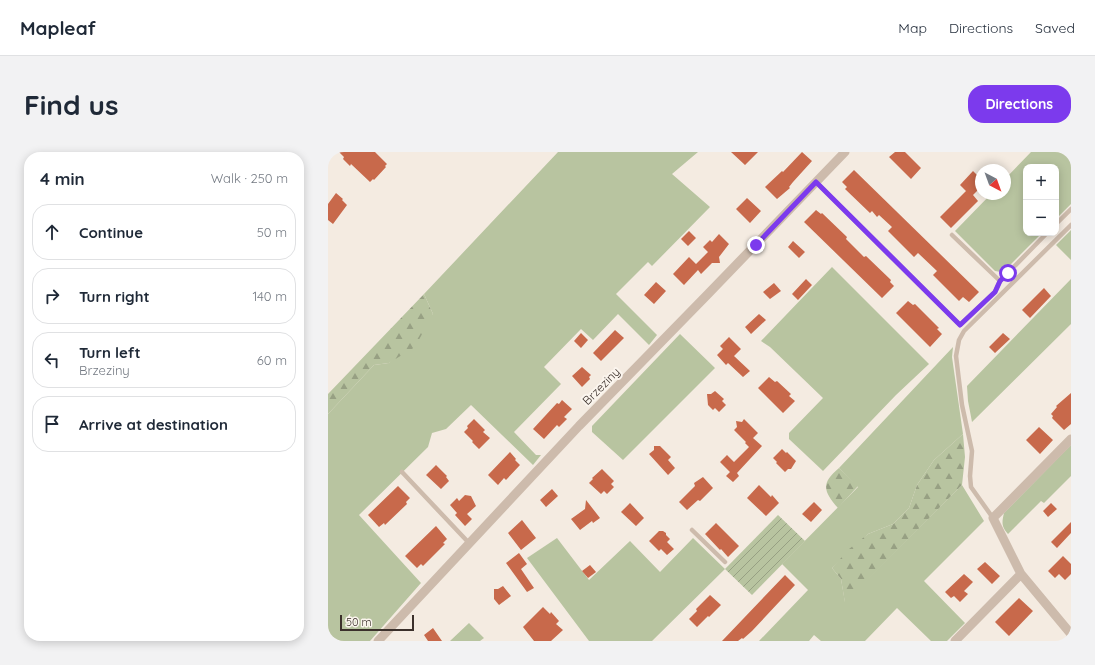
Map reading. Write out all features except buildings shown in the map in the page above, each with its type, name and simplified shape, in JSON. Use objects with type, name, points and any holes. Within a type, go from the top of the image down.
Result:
[{"type":"street","name":"Brzeziny","points":[[378,641],[578,426],[845,152]]},
{"type":"street","points":[[1071,439],[993,518],[1020,574],[1071,634]]},
{"type":"street","points":[[955,641],[1020,574]]},
{"type":"lane","points":[[816,182],[960,325],[995,292],[1000,281],[1044,236]]},
{"type":"lane","points":[[1059,221],[1071,209]]},
{"type":"lane","points":[[993,518],[971,487],[970,476],[972,451],[962,405],[956,356],[959,340],[964,331],[1071,225]]},
{"type":"lane","points":[[952,235],[1000,281]]},
{"type":"lane","points":[[402,472],[469,543]]},
{"type":"lane","points":[[692,530],[725,562]]},
{"type":"green space","points":[[558,152],[698,152],[672,174],[710,207],[652,266],[648,262],[616,294],[657,335],[649,345],[618,314],[593,340],[581,329],[544,367],[561,384],[514,432],[536,455],[541,455],[533,465],[471,405],[446,429],[432,433],[428,447],[359,515],[421,583],[370,641],[328,641],[328,414],[374,365],[389,363],[433,314],[424,294]]},
{"type":"green space","points":[[1031,152],[1071,152],[1071,204],[1059,216],[1059,164],[1023,164],[1023,236],[1039,236],[1004,271],[1001,272],[995,271],[955,231],[985,200],[1011,200],[1011,173]]},
{"type":"green space","points":[[1071,230],[1071,260],[1056,245]]},
{"type":"green space","points":[[832,267],[929,364],[896,395],[823,471],[789,439],[789,433],[823,398],[770,347],[761,341]]},
{"type":"green space","points":[[1071,279],[1071,324],[972,422],[967,386]]},
{"type":"green space","points":[[424,294],[433,314],[415,347],[389,363],[374,365],[328,414],[328,394]]},
{"type":"green space","points":[[680,334],[715,368],[623,460],[592,432],[592,426]]},
{"type":"green space","points":[[953,347],[952,357],[963,434],[934,460],[917,485],[909,508],[893,524],[868,534],[832,568],[841,579],[845,602],[962,485],[984,521],[924,581],[965,623],[947,641],[931,641],[897,608],[865,641],[821,641],[814,635],[809,641],[759,641],[808,590],[782,564],[858,487],[839,468]]},
{"type":"green space","points":[[963,434],[965,457],[962,485],[845,603],[841,579],[832,568],[849,549],[868,534],[893,524],[909,508],[917,485],[934,460]]},
{"type":"green space","points":[[1071,445],[1071,476],[1044,503],[1041,501],[1008,534],[1004,529],[1003,524],[1004,513]]},
{"type":"green space","points":[[839,468],[858,486],[838,508],[829,497],[826,487],[829,478]]},
{"type":"green space","points":[[778,515],[805,541],[752,595],[725,569]]},
{"type":"green space","points":[[557,538],[589,580],[630,541],[660,572],[693,538],[725,569],[652,641],[589,641],[527,558]]},
{"type":"green space","points":[[469,623],[484,638],[480,641],[450,641]]},
{"type":"route","points":[[756,245],[816,182],[960,325],[995,292],[1000,281],[1008,273]]}]
